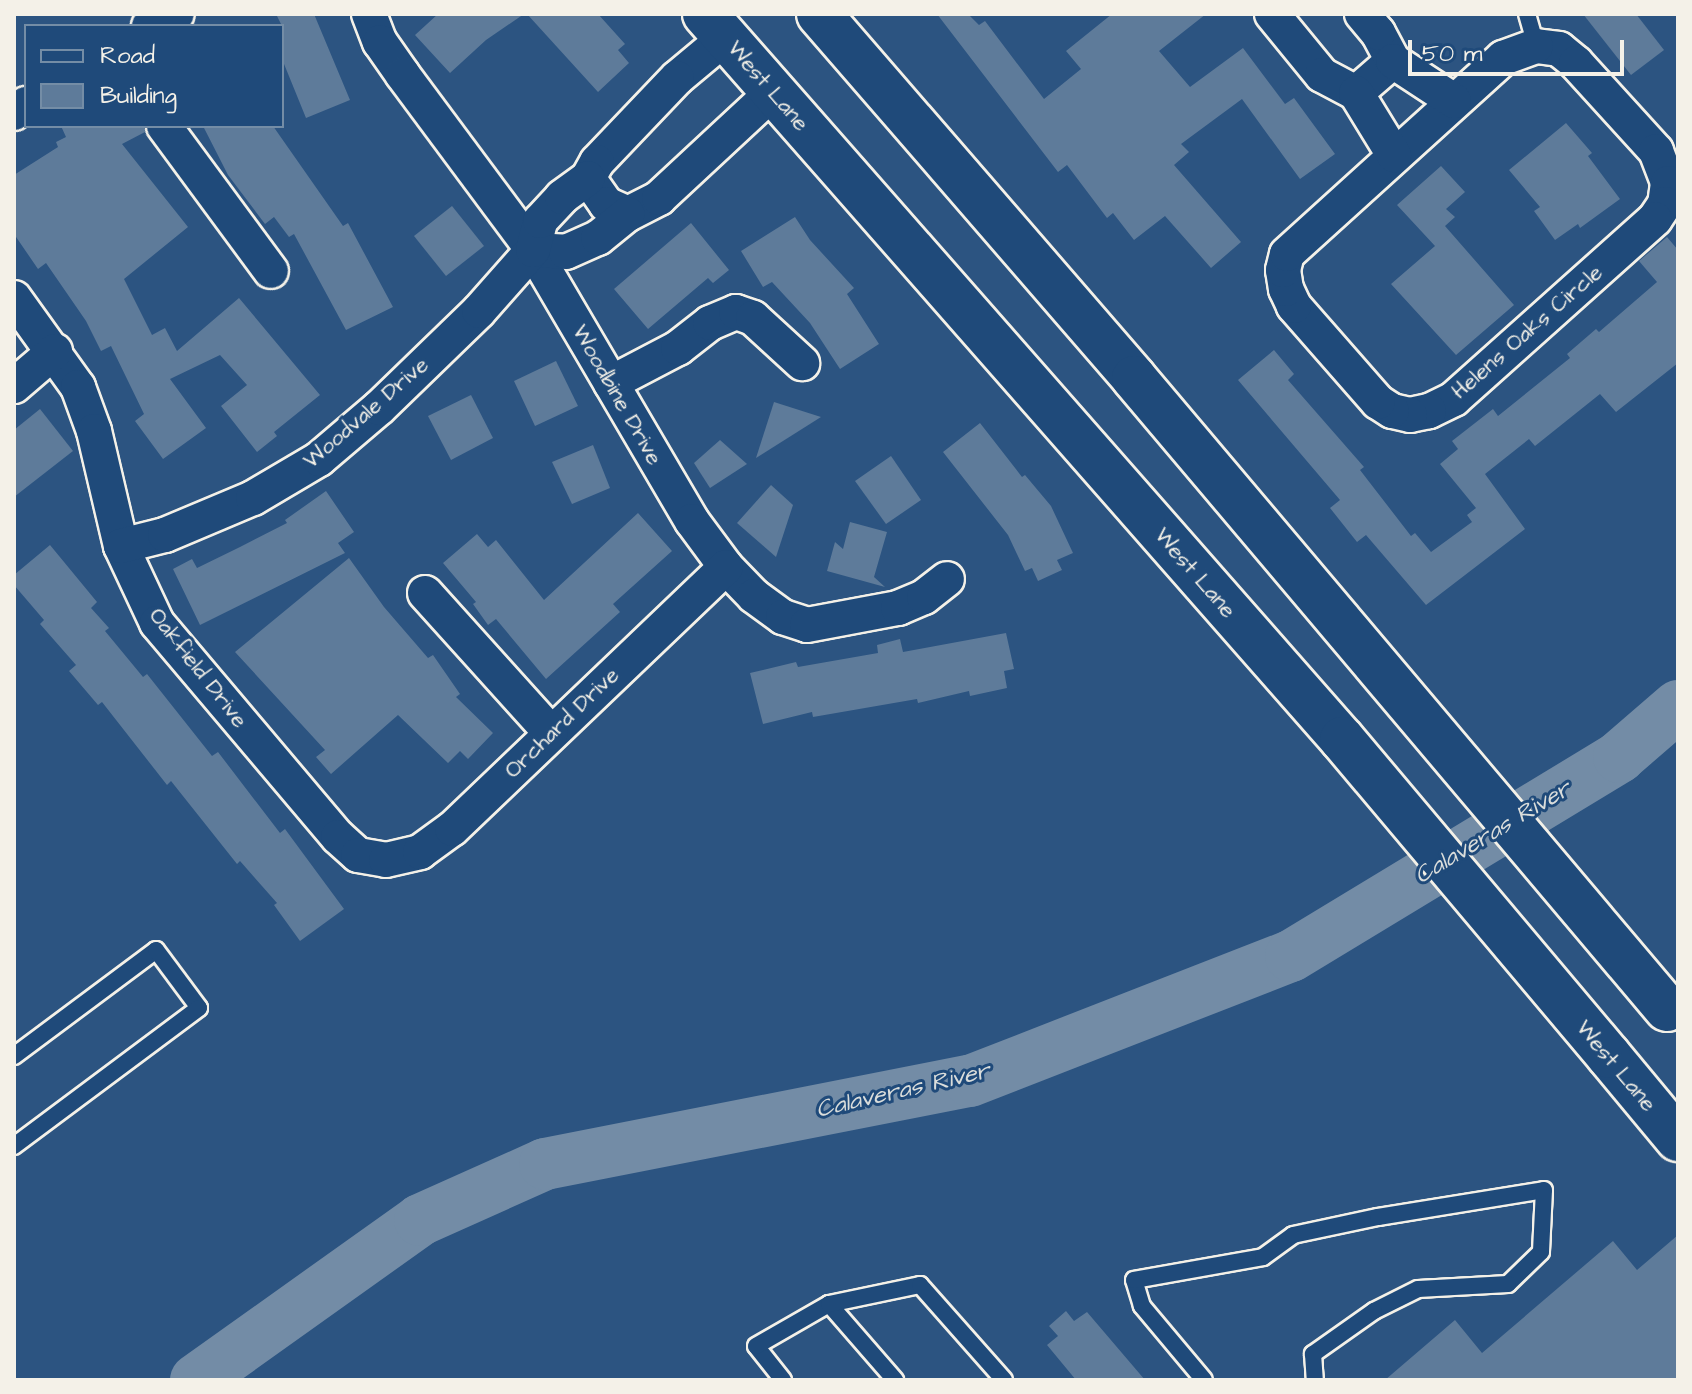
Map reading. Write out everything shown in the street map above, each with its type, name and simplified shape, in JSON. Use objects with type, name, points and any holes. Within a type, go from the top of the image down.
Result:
[{"type":"main road","points":[[819,14],[1404,696],[1672,1016]]},
{"type":"main road","name":"West Lane","points":[[715,26],[1342,739],[1678,1139]]},
{"type":"street","name":"Woodbine Drive","points":[[369,14],[380,42],[533,250],[653,459],[726,567],[783,617],[807,625],[898,608],[924,597],[947,579]]},
{"type":"street","points":[[1272,14],[1322,75],[1356,93],[1394,155]]},
{"type":"street","points":[[1362,14],[1378,33],[1393,61],[1454,101]]},
{"type":"street","name":"Woodvale Drive","points":[[121,546],[165,535],[253,498],[319,459],[379,408],[468,322],[533,250],[540,221],[562,197],[588,178],[597,162],[677,78],[715,26]]},
{"type":"street","name":"Helens Oaks Circle","points":[[1532,30],[1576,63],[1656,151],[1668,183],[1665,204],[1655,219],[1454,399],[1429,411],[1410,415],[1392,411],[1378,402],[1294,306],[1286,289],[1283,270],[1287,254],[1532,30]]},
{"type":"street","points":[[1356,93],[1393,61]]},
{"type":"street","points":[[533,250],[566,252],[598,238],[628,214],[659,198],[773,92]]},
{"type":"street","points":[[165,128],[271,271]]},
{"type":"street","points":[[588,178],[606,204],[628,214]]},
{"type":"street","name":"Oakfield Drive","points":[[14,298],[78,387],[94,431],[121,546],[157,623],[338,837],[358,855],[386,860]]},
{"type":"street","points":[[611,383],[678,348],[710,323],[736,312],[753,318],[802,363]]},
{"type":"street","points":[[14,386],[55,351]]},
{"type":"street","name":"Orchard Drive","points":[[386,860],[420,852],[452,829],[726,567]]},
{"type":"street","points":[[425,593],[551,733]]},
{"type":"lane","points":[[14,1056],[156,950],[199,1008],[14,1146]]},
{"type":"lane","points":[[1204,1380],[1142,1306],[1134,1280],[1263,1257],[1293,1235],[1544,1190],[1541,1252],[1508,1284],[1418,1289],[1374,1311],[1313,1354],[1315,1380]]},
{"type":"lane","points":[[783,1380],[756,1346],[829,1304],[920,1285],[1004,1380]]},
{"type":"lane","points":[[829,1304],[895,1380]]},
{"type":"building","points":[[276,14],[314,14],[350,100],[306,118],[284,64],[284,24]]},
{"type":"building","points":[[438,14],[524,14],[486,40],[450,73],[415,35]]},
{"type":"building","points":[[527,14],[598,14],[625,44],[618,50],[629,63],[598,92]]},
{"type":"building","points":[[937,14],[968,14],[979,25],[985,21],[1044,99],[1081,69],[1066,51],[1112,14],[1206,14],[1159,51],[1190,87],[1243,48],[1285,104],[1294,98],[1335,154],[1300,179],[1242,99],[1181,144],[1189,152],[1174,165],[1241,242],[1211,268],[1165,216],[1134,240],[1113,213],[1107,218],[1067,165],[1058,172]]},
{"type":"building","points":[[1583,14],[1636,14],[1664,50],[1631,75]]},
{"type":"building","points":[[1566,123],[1592,153],[1588,156],[1620,199],[1580,228],[1578,224],[1555,240],[1534,211],[1540,207],[1509,170]]},
{"type":"building","points":[[62,128],[144,128],[145,132],[122,144],[188,227],[124,279],[152,335],[165,328],[177,351],[239,298],[320,395],[274,432],[277,436],[257,452],[221,406],[247,385],[220,355],[170,379],[206,428],[163,459],[135,421],[144,414],[111,346],[101,351],[86,321],[46,263],[38,269],[14,234],[14,175],[58,147],[56,142],[66,137]]},
{"type":"building","points":[[204,128],[274,128],[343,226],[348,223],[393,307],[346,330],[294,234],[289,237],[274,217],[265,224],[228,175]]},
{"type":"building","points":[[1441,166],[1465,192],[1446,209],[1455,217],[1445,226],[1514,305],[1456,355],[1391,284],[1435,246],[1397,205]]},
{"type":"building","points":[[452,206],[484,246],[446,276],[414,236]]},
{"type":"building","points":[[795,217],[810,240],[854,288],[847,294],[879,344],[840,369],[810,323],[772,282],[763,287],[741,251]]},
{"type":"building","points":[[691,223],[729,270],[713,283],[708,278],[648,329],[614,289]]},
{"type":"building","points":[[1667,237],[1678,250],[1678,363],[1616,412],[1600,394],[1535,446],[1529,439],[1485,474],[1525,529],[1426,605],[1366,535],[1357,542],[1330,508],[1340,500],[1238,380],[1274,350],[1294,374],[1288,380],[1364,467],[1360,470],[1411,536],[1415,533],[1431,552],[1472,522],[1467,515],[1476,508],[1440,464],[1458,449],[1452,441],[1493,409],[1498,416],[1570,358],[1567,354],[1596,329],[1599,332],[1657,282],[1639,261]]},
{"type":"building","points":[[556,361],[578,406],[535,426],[514,381]]},
{"type":"building","points":[[471,395],[493,438],[451,460],[428,416]]},
{"type":"building","points":[[774,402],[821,417],[756,458]]},
{"type":"building","points":[[40,409],[73,451],[14,497],[14,430]]},
{"type":"building","points":[[980,423],[1022,477],[1025,475],[1051,506],[1073,553],[1057,560],[1062,570],[1038,581],[1032,568],[1025,571],[1008,535],[943,452]]},
{"type":"building","points":[[720,440],[747,464],[710,488],[694,463]]},
{"type":"building","points":[[593,445],[610,488],[572,504],[552,462]]},
{"type":"building","points":[[891,456],[921,500],[886,524],[855,481]]},
{"type":"building","points":[[771,485],[793,505],[776,557],[737,523]]},
{"type":"building","points":[[326,491],[354,532],[338,543],[345,553],[200,625],[173,569],[192,559],[197,568],[240,547],[287,523],[285,520]]},
{"type":"building","points":[[638,513],[672,551],[613,604],[620,612],[546,679],[496,619],[488,625],[473,604],[476,602],[443,563],[477,534],[488,547],[496,540],[544,600]]},
{"type":"building","points":[[850,522],[887,532],[874,577],[885,587],[827,571],[835,542],[843,549]]},
{"type":"building","points":[[50,545],[97,602],[91,608],[109,628],[105,631],[143,677],[147,674],[212,756],[218,752],[280,833],[285,829],[344,909],[300,941],[274,905],[277,903],[240,861],[237,864],[171,781],[167,785],[102,702],[98,705],[69,671],[76,665],[40,624],[44,620],[14,585],[14,575]]},
{"type":"building","points":[[349,558],[384,607],[428,658],[433,655],[460,694],[456,697],[493,733],[468,759],[460,751],[448,763],[398,715],[331,774],[316,757],[325,750],[235,652]]},
{"type":"building","points":[[1006,633],[1014,669],[1004,671],[1007,688],[970,696],[969,691],[918,703],[917,699],[813,717],[812,712],[763,724],[750,673],[796,662],[798,667],[878,653],[877,645],[900,639],[903,652]]},
{"type":"building","points":[[1678,1235],[1678,1380],[1385,1380],[1455,1320],[1482,1353],[1613,1241],[1637,1270]]},
{"type":"building","points":[[1066,1311],[1074,1321],[1087,1312],[1145,1380],[1076,1380],[1047,1345],[1058,1336],[1049,1326]]},
{"type":"waterway","name":"Calaveras River","points":[[196,1380],[420,1220],[545,1164],[970,1081],[1291,956],[1619,757],[1678,706]]}]
